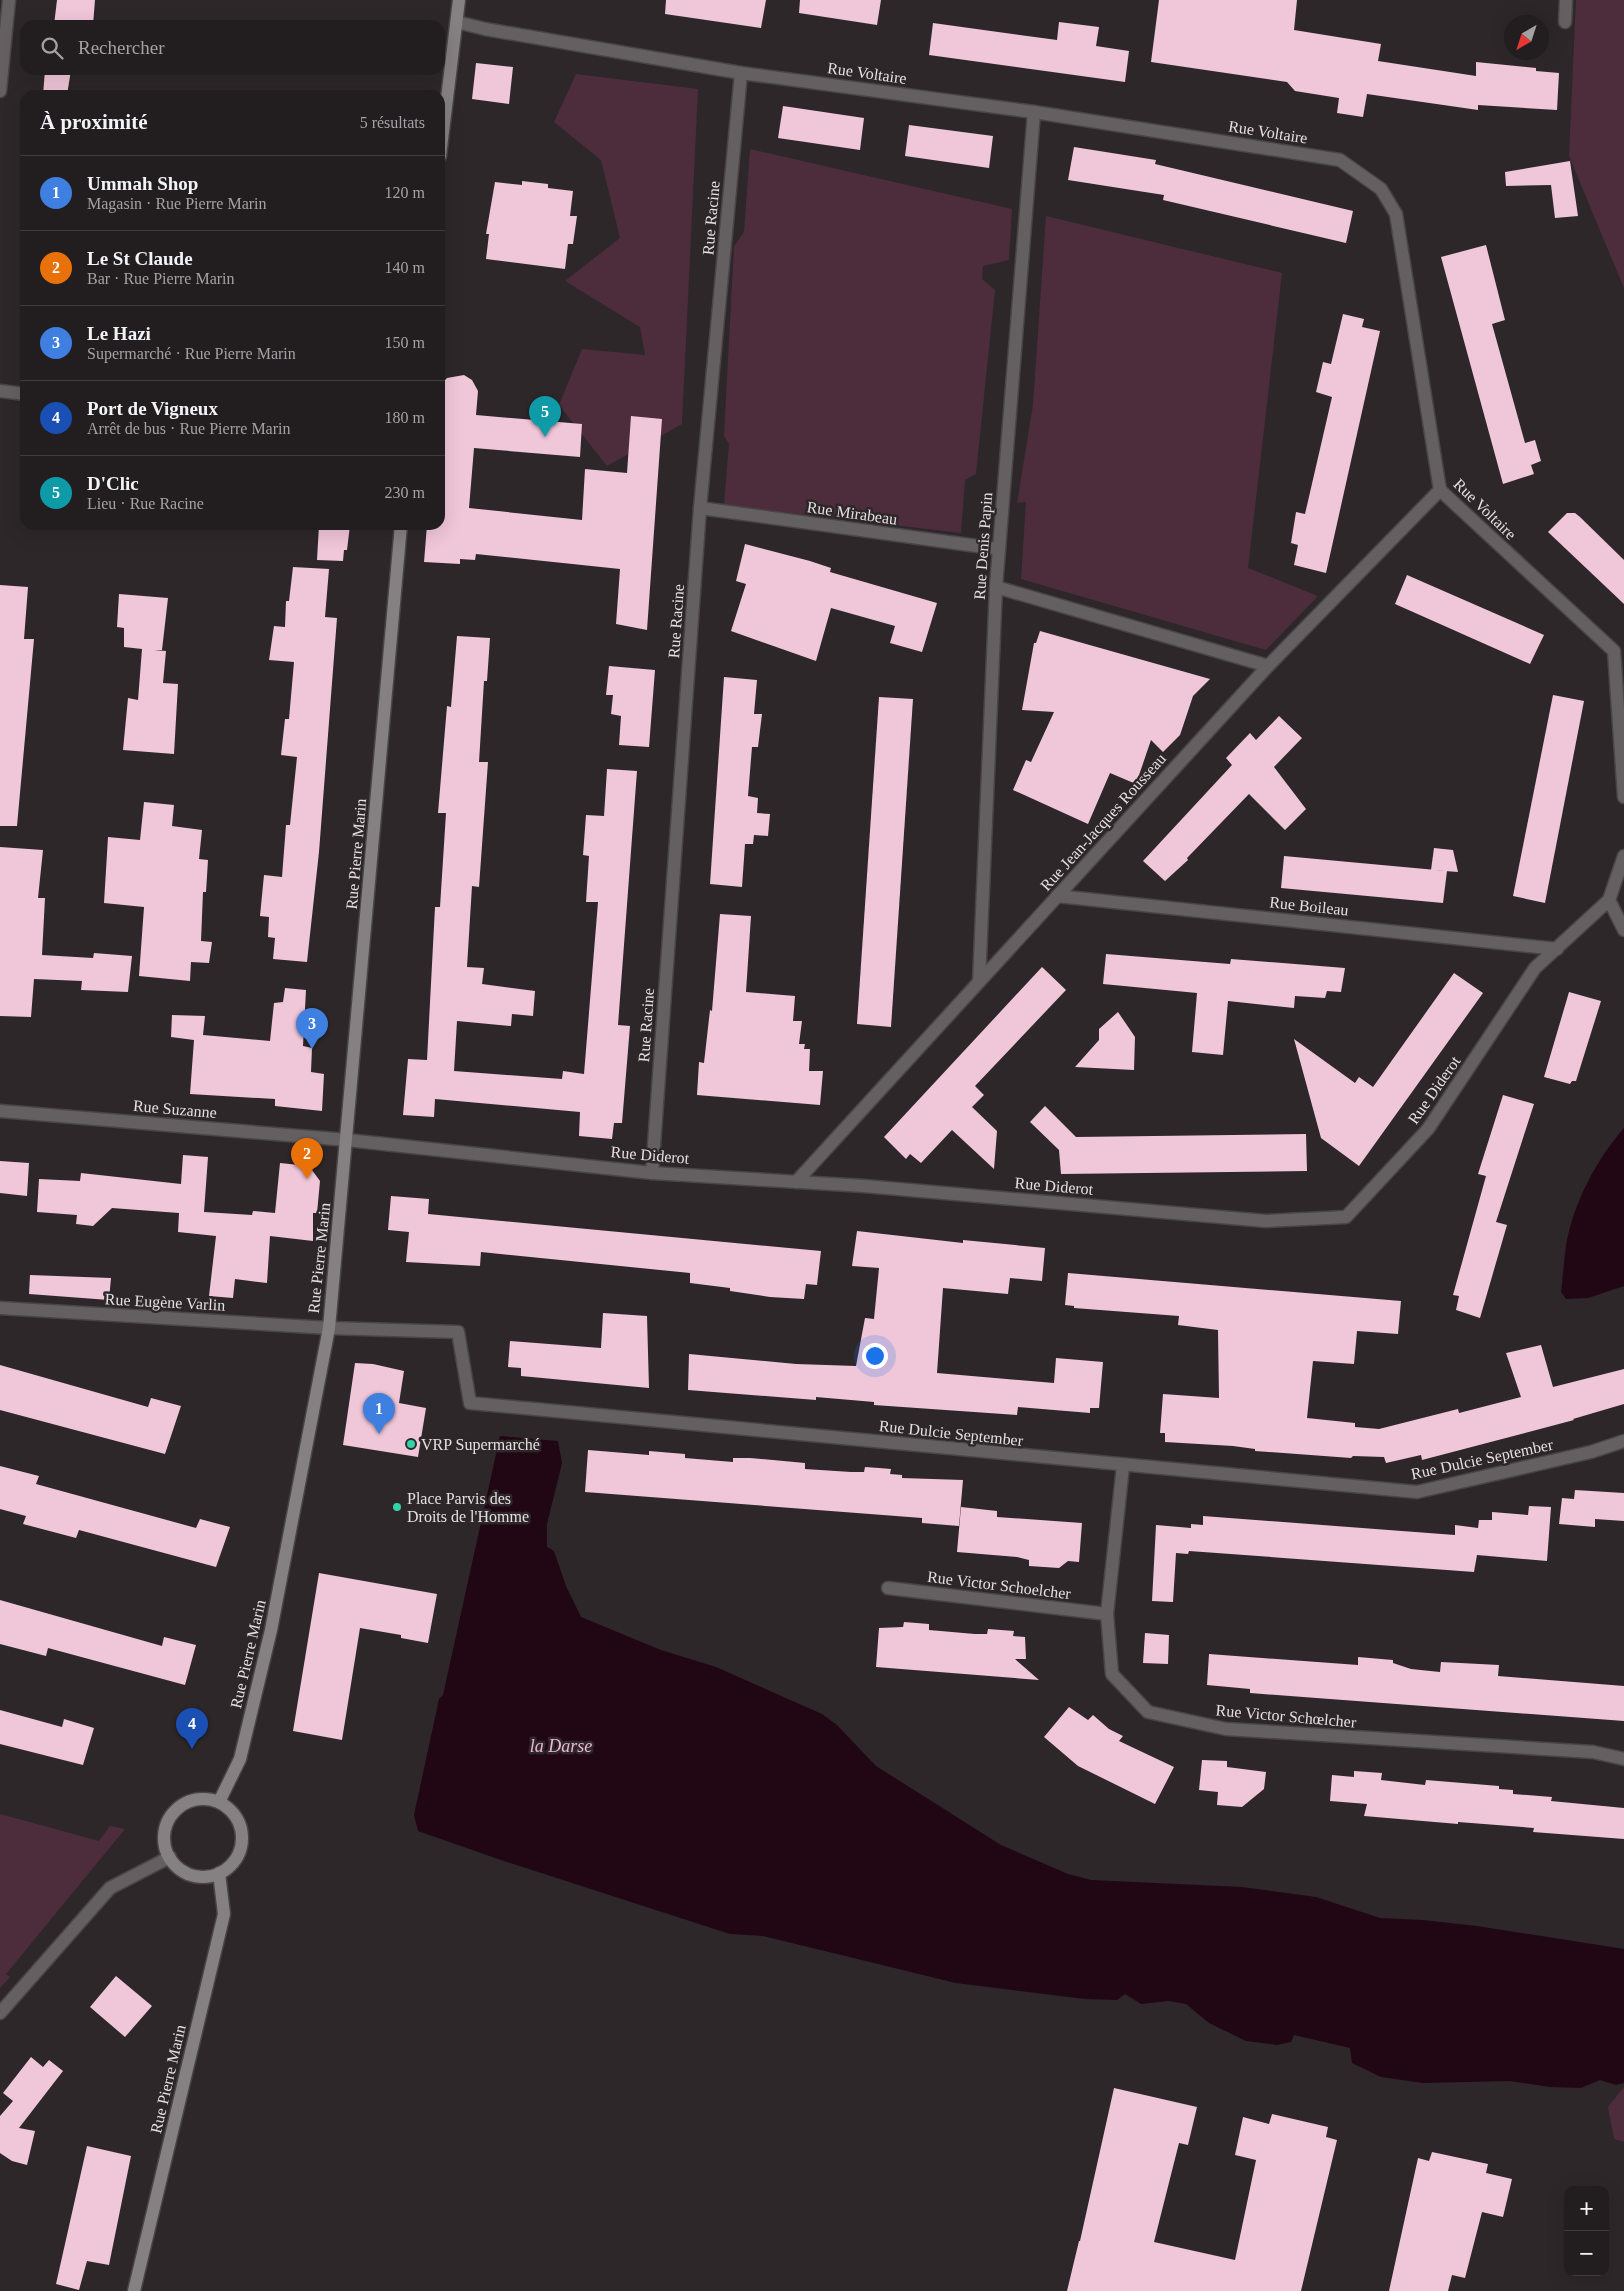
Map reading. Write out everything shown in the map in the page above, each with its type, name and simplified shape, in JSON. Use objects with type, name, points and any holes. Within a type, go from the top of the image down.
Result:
[{"type":"street","points":[[0,91],[9,0]]},
{"type":"street","points":[[445,117],[459,0]]},
{"type":"street","points":[[1565,22],[1566,0]]},
{"type":"street","name":"Rue Voltaire","points":[[457,22],[741,73],[1034,112],[1340,160],[1381,189],[1396,214],[1440,490],[1614,651],[1624,797]]},
{"type":"street","name":"Rue Racine","points":[[652,1173],[700,508],[741,73]]},
{"type":"street","name":"Rue Denis Papin","points":[[979,982],[996,587],[1034,112]]},
{"type":"street","points":[[0,391],[20,393]]},
{"type":"street","name":"Rue Jean-Jacques Rousseau","points":[[796,1182],[1268,666],[1440,490]]},
{"type":"street","name":"Rue Mirabeau","points":[[700,508],[999,549]]},
{"type":"street","name":"Rue Pierre Marin","points":[[219,1802],[240,1759],[271,1630],[328,1328],[347,1140],[401,530]]},
{"type":"street","points":[[996,587],[1268,666]]},
{"type":"street","points":[[1624,856],[1610,900],[1624,930]]},
{"type":"street","name":"Rue Boileau","points":[[1057,896],[1557,949]]},
{"type":"street","name":"Rue Diderot","points":[[347,1140],[652,1173],[796,1182],[1266,1221],[1346,1217],[1428,1129],[1535,968],[1610,900]]},
{"type":"street","name":"Rue Suzanne","points":[[0,1111],[347,1140]]},
{"type":"street","name":"Rue Eugène Varlin","points":[[0,1308],[328,1328]]},
{"type":"street","name":"Rue Dulcie September","points":[[328,1328],[458,1332],[470,1403],[1123,1466],[1417,1492],[1591,1452],[1624,1441]]},
{"type":"street","name":"Rue Victor Schœlcher","points":[[1123,1466],[1107,1614],[1112,1674],[1148,1712],[1226,1729],[1593,1752],[1624,1759]]},
{"type":"street","name":"Rue Victor Schoelcher","points":[[888,1588],[1107,1614]]},
{"type":"street","points":[[207,1799],[219,1802],[229,1809],[237,1819],[242,1837],[238,1856],[230,1866],[220,1873],[209,1877],[186,1873],[170,1857],[165,1846],[164,1835],[167,1823],[174,1812],[183,1804],[207,1799]]},
{"type":"street","points":[[0,2013],[110,1888],[170,1857]]},
{"type":"street","name":"Rue Pierre Marin","points":[[134,2291],[224,1914],[220,1873]]},
{"type":"shaded area","points":[[1576,0],[1624,0],[1624,288],[1569,156]]},
{"type":"shaded area","points":[[576,74],[698,89],[682,424],[607,466],[559,405],[582,349],[645,355],[640,327],[565,281],[620,238],[601,160],[554,122]]},
{"type":"shaded area","points":[[750,149],[1012,209],[1009,260],[983,266],[982,279],[995,290],[976,474],[965,480],[961,533],[724,505],[729,444],[724,436],[734,246],[744,232]]},
{"type":"shaded area","points":[[1046,216],[1282,273],[1248,568],[1318,596],[1266,650],[1021,579],[1026,502],[1017,503],[1033,405]]},
{"type":"shaded area","points":[[0,1814],[99,1841],[110,1826],[125,1829],[6,1974],[10,1977],[0,1988]]},
{"type":"shaded area","points":[[1624,2087],[1624,2142],[1614,2139],[1608,2107]]},
{"type":"water","points":[[1624,1128],[1624,1286],[1588,1298],[1566,1299],[1561,1292],[1566,1245],[1574,1213],[1595,1168]]},
{"type":"water","name":"la Darse","points":[[500,1436],[558,1441],[562,1463],[547,1524],[547,1547],[554,1551],[566,1586],[581,1617],[661,1650],[716,1667],[822,1714],[837,1725],[876,1766],[1001,1845],[1068,1874],[1091,1880],[1242,1887],[1316,1897],[1380,1918],[1423,1920],[1477,1926],[1624,1949],[1624,2083],[1616,2085],[1600,2080],[1581,2088],[1550,2087],[1510,2081],[1423,2083],[1381,2077],[1352,2063],[1350,2048],[1294,2035],[1291,2042],[1277,2045],[1246,2041],[1209,2023],[1186,2004],[1169,2001],[1141,2004],[1125,1994],[1117,2000],[1085,1999],[956,1983],[763,1936],[730,1934],[501,1860],[418,1831],[414,1815],[439,1699],[443,1695]]},
{"type":"building","points":[[57,0],[95,0],[93,20],[55,20]]},
{"type":"building","points":[[666,0],[766,0],[761,28],[665,14]]},
{"type":"building","points":[[800,0],[881,0],[877,25],[799,13]]},
{"type":"building","points":[[1159,0],[1297,0],[1294,30],[1381,44],[1378,61],[1476,76],[1476,62],[1536,68],[1536,71],[1559,73],[1557,110],[1478,105],[1478,110],[1367,94],[1363,117],[1337,113],[1339,98],[1295,91],[1287,82],[1151,62]]},
{"type":"building","points":[[1059,22],[1099,27],[1096,46],[1129,51],[1125,82],[929,55],[933,23],[1057,40]]},
{"type":"building","points":[[476,63],[513,67],[509,104],[472,99]]},
{"type":"building","points":[[45,75],[70,75],[68,90],[43,90]]},
{"type":"building","points":[[783,106],[864,118],[860,150],[778,138]]},
{"type":"building","points":[[909,125],[993,136],[989,168],[905,156]]},
{"type":"building","points":[[1074,147],[1156,160],[1155,164],[1353,211],[1346,243],[1163,200],[1164,195],[1068,180]]},
{"type":"building","points":[[1570,161],[1578,216],[1555,218],[1551,185],[1506,186],[1505,172]]},
{"type":"building","points":[[522,181],[548,184],[548,188],[573,191],[570,216],[577,216],[573,244],[568,244],[565,269],[486,259],[489,234],[486,234],[495,182],[522,185]]},
{"type":"building","points":[[1486,245],[1505,320],[1492,324],[1525,443],[1535,440],[1541,461],[1531,465],[1534,474],[1503,484],[1441,257]]},
{"type":"building","points":[[1343,314],[1364,319],[1362,327],[1380,331],[1326,573],[1294,565],[1298,545],[1291,543],[1296,512],[1305,514],[1332,397],[1316,392],[1323,362],[1331,364]]},
{"type":"building","points":[[464,375],[472,380],[478,391],[476,415],[582,424],[580,457],[474,448],[469,508],[582,520],[585,469],[627,473],[631,416],[662,419],[647,630],[616,624],[620,569],[476,554],[475,560],[460,559],[460,564],[424,562],[427,530],[445,530],[445,380],[447,378]]},
{"type":"building","points":[[1567,513],[1575,513],[1580,517],[1624,560],[1624,604],[1548,532]]},
{"type":"building","points":[[319,530],[349,530],[347,550],[344,550],[343,561],[317,560]]},
{"type":"building","points":[[745,544],[810,561],[831,568],[830,572],[937,603],[922,652],[890,643],[895,626],[831,608],[816,661],[731,631],[746,584],[736,581]]},
{"type":"building","points":[[293,567],[329,569],[325,617],[337,618],[319,852],[307,962],[273,959],[275,938],[268,937],[269,917],[260,916],[264,875],[282,877],[286,825],[290,825],[297,757],[281,755],[285,719],[289,719],[294,662],[269,660],[274,626],[285,627],[286,601],[289,601]]},
{"type":"building","points":[[1407,575],[1544,635],[1530,664],[1395,604]]},
{"type":"building","points":[[0,585],[28,587],[24,639],[34,639],[17,826],[0,826]]},
{"type":"building","points":[[119,594],[168,598],[162,650],[154,650],[166,651],[163,683],[178,684],[174,754],[123,750],[128,698],[138,700],[142,649],[124,647],[124,628],[117,627]]},
{"type":"building","points":[[1040,631],[1210,679],[1193,696],[1180,735],[1163,752],[1151,740],[1136,784],[1110,773],[1088,824],[1013,790],[1026,760],[1031,762],[1054,712],[1022,710],[1034,643],[1036,643]]},
{"type":"building","points":[[457,636],[490,638],[487,681],[484,681],[479,762],[488,762],[479,887],[472,886],[467,967],[484,968],[482,984],[535,991],[533,1016],[512,1014],[511,1026],[457,1021],[454,1071],[562,1079],[563,1071],[584,1074],[598,902],[586,902],[589,856],[583,855],[586,815],[604,816],[607,769],[637,771],[618,1025],[630,1026],[622,1123],[614,1123],[612,1139],[579,1136],[580,1112],[435,1099],[434,1117],[403,1115],[408,1059],[427,1060],[435,907],[440,907],[446,813],[438,813],[447,706],[451,707]]},
{"type":"building","points":[[609,666],[655,670],[649,747],[619,745],[621,716],[611,714],[613,695],[606,695]]},
{"type":"building","points":[[724,677],[757,680],[754,714],[762,714],[758,747],[752,747],[748,796],[758,798],[757,813],[770,814],[768,836],[754,835],[753,844],[745,844],[742,887],[710,884]]},
{"type":"building","points":[[1553,695],[1584,701],[1545,903],[1513,896]]},
{"type":"building","points":[[879,697],[913,699],[891,1027],[857,1024]]},
{"type":"building","points":[[1279,716],[1302,738],[1274,767],[1306,809],[1285,830],[1249,794],[1187,858],[1188,860],[1165,881],[1143,861],[1232,765],[1226,758],[1250,733],[1256,740]]},
{"type":"building","points":[[144,802],[174,805],[172,826],[202,830],[199,859],[208,860],[206,892],[203,892],[201,941],[212,942],[209,963],[191,962],[190,981],[139,976],[144,907],[104,903],[108,837],[140,840]]},
{"type":"building","points":[[0,847],[43,850],[38,898],[45,898],[42,955],[93,958],[94,953],[132,956],[128,992],[81,990],[82,981],[34,979],[31,1017],[0,1016]]},
{"type":"building","points":[[1434,848],[1453,850],[1458,872],[1431,870]]},
{"type":"building","points":[[1284,856],[1447,871],[1443,903],[1281,888]]},
{"type":"building","points":[[720,914],[751,916],[746,992],[795,996],[793,1021],[802,1021],[799,1044],[805,1044],[804,1049],[810,1049],[809,1071],[823,1071],[820,1105],[697,1095],[699,1062],[704,1063],[710,1010],[712,1011]]},
{"type":"building","points":[[1106,954],[1230,964],[1231,959],[1345,968],[1341,992],[1327,991],[1325,998],[1295,996],[1294,1008],[1228,1001],[1223,1055],[1192,1052],[1197,993],[1103,984]]},
{"type":"building","points":[[1042,967],[1066,990],[975,1086],[984,1095],[972,1107],[997,1131],[994,1169],[952,1130],[921,1163],[910,1154],[906,1159],[884,1137]]},
{"type":"building","points":[[1454,973],[1483,993],[1359,1166],[1321,1138],[1294,1039],[1355,1083],[1359,1077],[1373,1087]]},
{"type":"building","points":[[285,988],[306,990],[303,1046],[312,1048],[311,1072],[324,1074],[322,1111],[275,1106],[275,1099],[190,1094],[194,1040],[171,1037],[172,1015],[205,1016],[203,1035],[270,1041],[274,1003],[283,1002]]},
{"type":"building","points":[[1569,992],[1601,1001],[1576,1081],[1572,1081],[1570,1084],[1544,1077]]},
{"type":"building","points":[[1118,1012],[1135,1037],[1134,1070],[1075,1067],[1099,1040],[1099,1029]]},
{"type":"building","points":[[1503,1095],[1534,1104],[1496,1222],[1507,1225],[1480,1318],[1456,1310],[1459,1296],[1453,1295],[1486,1176],[1478,1174]]},
{"type":"building","points":[[1045,1106],[1076,1137],[1306,1134],[1307,1171],[1061,1174],[1059,1150],[1030,1122]]},
{"type":"building","points":[[183,1155],[208,1157],[204,1212],[252,1215],[253,1211],[275,1213],[280,1163],[309,1166],[320,1181],[317,1213],[313,1213],[313,1241],[270,1236],[267,1283],[235,1279],[233,1298],[209,1296],[216,1236],[178,1232],[179,1213],[112,1208],[93,1226],[76,1224],[77,1215],[37,1212],[39,1179],[80,1181],[81,1173],[181,1184]]},
{"type":"building","points":[[0,1161],[29,1163],[27,1196],[0,1193]]},
{"type":"building","points":[[391,1196],[429,1199],[428,1214],[821,1251],[817,1285],[806,1284],[804,1299],[770,1297],[730,1291],[730,1288],[690,1283],[690,1273],[481,1252],[480,1266],[406,1262],[409,1232],[388,1230]]},
{"type":"building","points":[[857,1231],[963,1243],[963,1240],[1045,1248],[1042,1281],[1010,1278],[1008,1294],[943,1288],[937,1373],[1054,1383],[1056,1358],[1103,1362],[1099,1408],[1090,1408],[1090,1413],[1018,1407],[1017,1415],[874,1405],[874,1402],[816,1397],[816,1400],[688,1390],[689,1354],[796,1364],[856,1366],[865,1318],[874,1319],[879,1268],[852,1266]]},
{"type":"building","points":[[1068,1273],[1401,1301],[1398,1334],[1357,1331],[1354,1364],[1313,1361],[1307,1418],[1355,1423],[1355,1427],[1379,1429],[1458,1409],[1459,1413],[1521,1397],[1506,1353],[1541,1345],[1553,1387],[1624,1369],[1624,1404],[1574,1420],[1422,1460],[1421,1455],[1386,1463],[1384,1457],[1353,1456],[1351,1458],[1255,1451],[1255,1449],[1233,1446],[1165,1442],[1165,1433],[1160,1433],[1163,1394],[1219,1398],[1218,1330],[1178,1325],[1179,1316],[1074,1308],[1074,1306],[1065,1305]]},
{"type":"building","points":[[30,1275],[111,1278],[109,1300],[29,1294]]},
{"type":"building","points":[[603,1313],[647,1316],[649,1388],[521,1376],[521,1368],[508,1367],[510,1341],[601,1348]]},
{"type":"building","points":[[355,1363],[373,1364],[404,1371],[399,1403],[426,1408],[418,1457],[343,1445]]},
{"type":"building","points":[[0,1365],[148,1407],[151,1398],[181,1406],[165,1454],[0,1410]]},
{"type":"building","points":[[588,1450],[649,1455],[649,1451],[685,1454],[685,1458],[733,1462],[733,1458],[750,1458],[805,1463],[805,1469],[851,1472],[864,1472],[865,1467],[879,1468],[891,1469],[890,1474],[902,1475],[902,1478],[963,1480],[959,1526],[922,1523],[922,1518],[585,1492]]},
{"type":"building","points":[[0,1466],[39,1476],[36,1484],[196,1528],[200,1519],[230,1527],[216,1567],[79,1530],[76,1538],[23,1524],[26,1516],[0,1509]]},
{"type":"building","points":[[1575,1490],[1624,1493],[1624,1521],[1595,1519],[1595,1527],[1559,1524],[1562,1498],[1574,1499]]},
{"type":"building","points":[[1529,1506],[1551,1507],[1547,1561],[1477,1555],[1474,1572],[1189,1551],[1188,1554],[1176,1553],[1173,1602],[1152,1601],[1156,1525],[1191,1528],[1191,1524],[1203,1525],[1203,1516],[1455,1535],[1455,1525],[1478,1528],[1479,1520],[1492,1520],[1492,1512],[1528,1515]]},
{"type":"building","points":[[961,1507],[997,1511],[997,1517],[1082,1523],[1079,1562],[1068,1561],[1059,1568],[1029,1566],[1029,1560],[1017,1557],[957,1552]]},
{"type":"building","points":[[319,1573],[437,1594],[428,1643],[401,1638],[401,1635],[360,1628],[342,1740],[293,1731]]},
{"type":"building","points":[[0,1600],[162,1646],[164,1637],[196,1645],[185,1685],[48,1648],[46,1656],[0,1644]]},
{"type":"building","points":[[904,1622],[929,1624],[929,1630],[975,1634],[987,1634],[988,1629],[1014,1631],[1013,1636],[1025,1637],[1026,1659],[1015,1659],[1039,1680],[876,1667],[879,1628],[903,1627]]},
{"type":"building","points":[[1145,1633],[1169,1635],[1168,1664],[1143,1663]]},
{"type":"building","points":[[1209,1654],[1358,1665],[1358,1657],[1393,1660],[1393,1663],[1411,1669],[1440,1672],[1441,1662],[1499,1665],[1498,1676],[1624,1686],[1624,1721],[1250,1693],[1250,1689],[1207,1685]]},
{"type":"building","points":[[1069,1707],[1088,1720],[1093,1715],[1109,1729],[1123,1736],[1119,1741],[1174,1767],[1155,1804],[1078,1766],[1044,1737]]},
{"type":"building","points":[[0,1710],[62,1727],[64,1719],[94,1728],[83,1765],[0,1744]]},
{"type":"building","points":[[1202,1760],[1227,1761],[1227,1767],[1266,1772],[1264,1789],[1242,1807],[1217,1805],[1218,1792],[1199,1790]]},
{"type":"building","points":[[1354,1771],[1382,1773],[1381,1780],[1425,1785],[1426,1780],[1499,1786],[1499,1789],[1513,1790],[1513,1794],[1552,1797],[1551,1801],[1624,1808],[1624,1839],[1533,1832],[1534,1828],[1364,1816],[1367,1804],[1330,1801],[1332,1775],[1354,1777]]},
{"type":"building","points":[[116,1976],[152,2006],[125,2037],[90,2007]]},
{"type":"building","points":[[31,2057],[43,2067],[49,2060],[63,2071],[19,2128],[35,2131],[27,2165],[12,2161],[0,2153],[0,2116],[13,2101],[3,2093]]},
{"type":"building","points":[[1114,2088],[1197,2107],[1188,2145],[1179,2143],[1154,2242],[1235,2260],[1256,2160],[1235,2155],[1243,2117],[1269,2124],[1272,2114],[1328,2127],[1326,2137],[1337,2140],[1301,2291],[1067,2291]]},
{"type":"building","points":[[87,2146],[131,2156],[109,2265],[87,2261],[79,2290],[56,2284]]},
{"type":"building","points":[[1432,2152],[1488,2164],[1486,2173],[1512,2179],[1503,2217],[1482,2212],[1465,2278],[1452,2275],[1448,2291],[1389,2291],[1418,2158],[1429,2161]]},
{"type":"place","name":"D'Clic","points":[[545,437]]},
{"type":"place","name":"Le Hazi","points":[[312,1049]]},
{"type":"place","name":"Le St Claude","points":[[307,1179]]},
{"type":"place","name":"Ummah Shop","points":[[379,1434]]},
{"type":"place","name":"VRP Supermarché","points":[[411,1444]]},
{"type":"place","name":"Place Parvis des Droits de l'Homme","points":[[397,1507]]},
{"type":"place","name":"Port de Vigneux","points":[[192,1749]]}]
